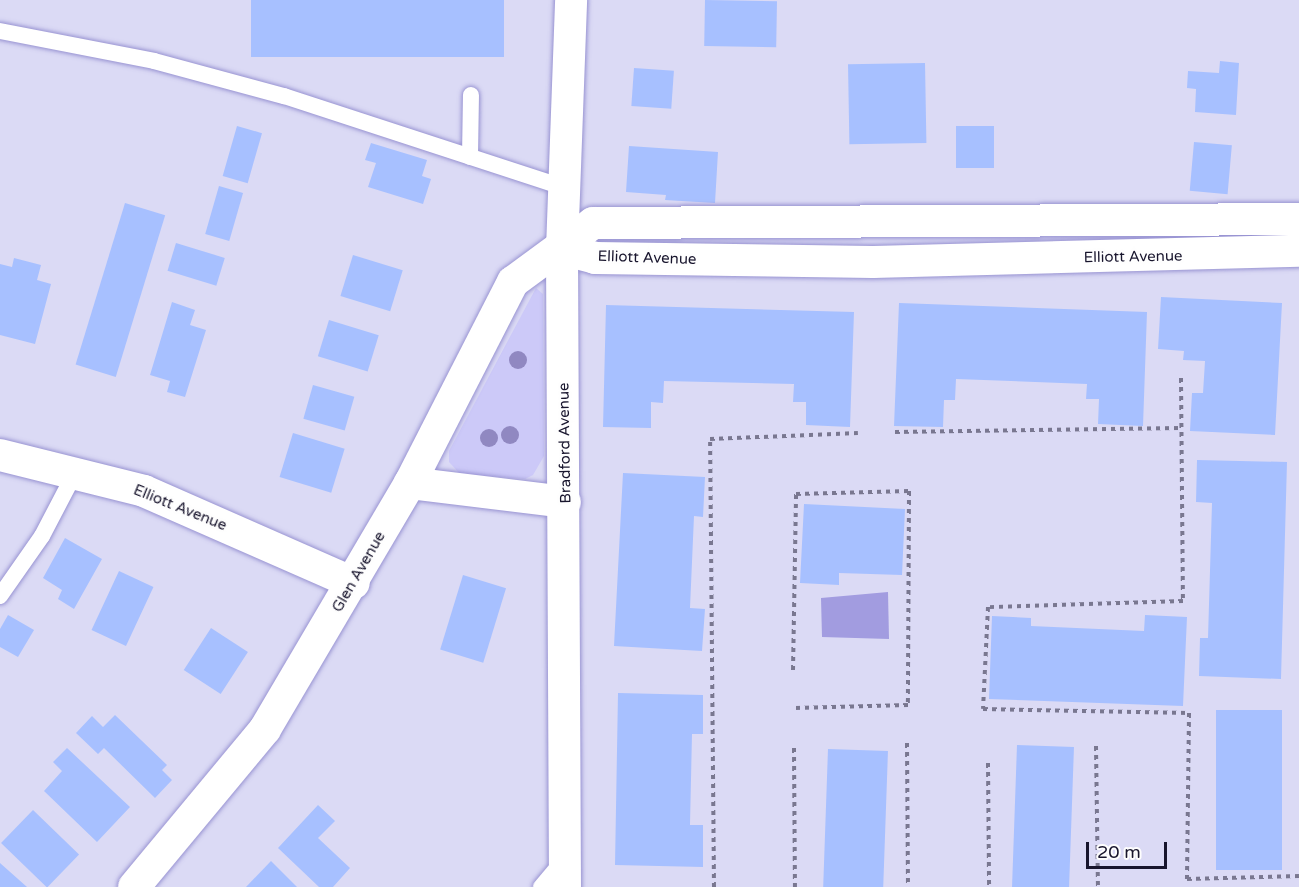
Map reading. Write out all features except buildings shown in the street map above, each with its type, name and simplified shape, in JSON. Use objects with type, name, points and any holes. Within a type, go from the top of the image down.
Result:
[{"type":"street","name":"Bradford Avenue","points":[[565,873],[562,249],[571,0]]},
{"type":"street","name":"Elliott Avenue","points":[[562,249],[593,223],[1299,219]]},
{"type":"street","name":"Elliott Avenue","points":[[562,249],[595,258],[873,262],[1299,251]]},
{"type":"street","name":"Glen Avenue","points":[[134,887],[265,729],[354,582],[410,483],[513,282],[562,249]]},
{"type":"street","name":"Elliott Avenue","points":[[0,455],[76,471],[144,491],[354,582]]},
{"type":"street","points":[[410,483],[565,502]]},
{"type":"lane","points":[[0,31],[176,67],[284,96],[565,188]]},
{"type":"lane","points":[[470,157],[471,95]]},
{"type":"lane","points":[[0,596],[42,536],[76,471]]},
{"type":"lane","points":[[541,887],[565,873]]},
{"type":"path","points":[[1181,378],[1183,601],[988,607],[983,709],[1189,714],[1187,879],[1299,876]]},
{"type":"path","points":[[895,432],[1181,429]]},
{"type":"path","points":[[714,887],[710,439],[858,433]]},
{"type":"path","points":[[793,670],[796,494],[909,491],[908,705],[795,708]]},
{"type":"path","points":[[907,743],[908,887]]},
{"type":"path","points":[[1096,746],[1098,887]]},
{"type":"path","points":[[794,748],[795,887]]},
{"type":"path","points":[[988,763],[989,887]]},
{"type":"shaded area","points":[[536,288],[543,294],[544,456],[533,475],[525,479],[460,474],[449,462],[449,451]]},
{"type":"shaded area","points":[[888,592],[889,639],[822,637],[821,598]]}]
